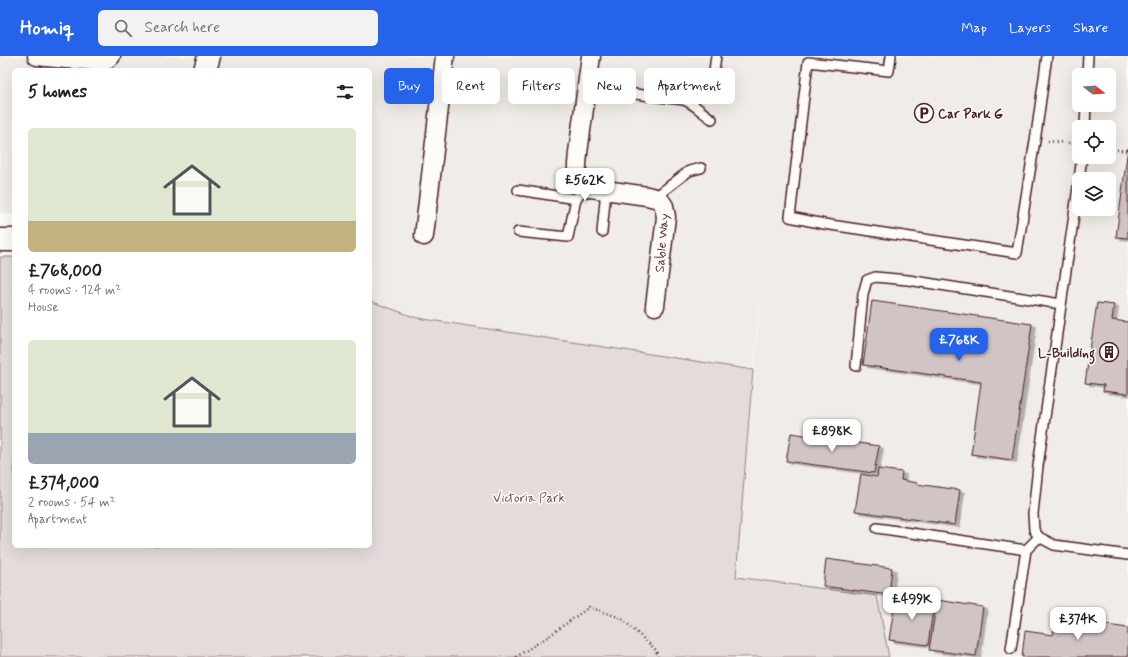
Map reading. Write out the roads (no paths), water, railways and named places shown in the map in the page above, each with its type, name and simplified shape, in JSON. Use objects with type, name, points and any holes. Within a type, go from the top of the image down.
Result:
[{"type":"street","points":[[37,56],[66,60],[104,61],[111,56]]},
{"type":"street","points":[[206,68],[210,56]]},
{"type":"street","points":[[213,56],[213,68]]},
{"type":"street","points":[[424,236],[445,56]]},
{"type":"street","points":[[589,68],[591,56]]},
{"type":"street","points":[[580,193],[577,169],[584,104]]},
{"type":"street","name":"Sable Way","points":[[580,193],[606,190],[647,196],[659,199],[664,206],[666,217],[655,306]]},
{"type":"street","points":[[0,240],[12,240]]},
{"type":"lane","points":[[714,68],[716,56]]},
{"type":"lane","points":[[891,56],[889,71],[808,62],[790,218],[1017,252],[1047,56]]},
{"type":"lane","points":[[1087,68],[1088,56]]},
{"type":"lane","points":[[636,94],[684,100],[695,105],[705,115],[712,119]]},
{"type":"lane","points":[[654,198],[689,171],[701,168]]},
{"type":"lane","points":[[518,190],[580,193],[568,238],[518,232]]},
{"type":"lane","points":[[602,232],[606,190]]},
{"type":"lane","points":[[1074,216],[1038,466],[1032,514],[1034,530],[1039,537],[1054,544],[1128,555]]},
{"type":"lane","points":[[856,366],[863,294],[867,280],[875,277],[908,280],[1062,304]]},
{"type":"lane","points":[[877,528],[1026,550]]},
{"type":"lane","points":[[1010,649],[1026,550],[1039,537]]},
{"type":"place","name":"Car Park G","points":[[924,113]]},
{"type":"place","name":"L-Building","points":[[1109,352]]},
{"type":"park label","name":"Victoria Park","points":[[529,497]]}]
